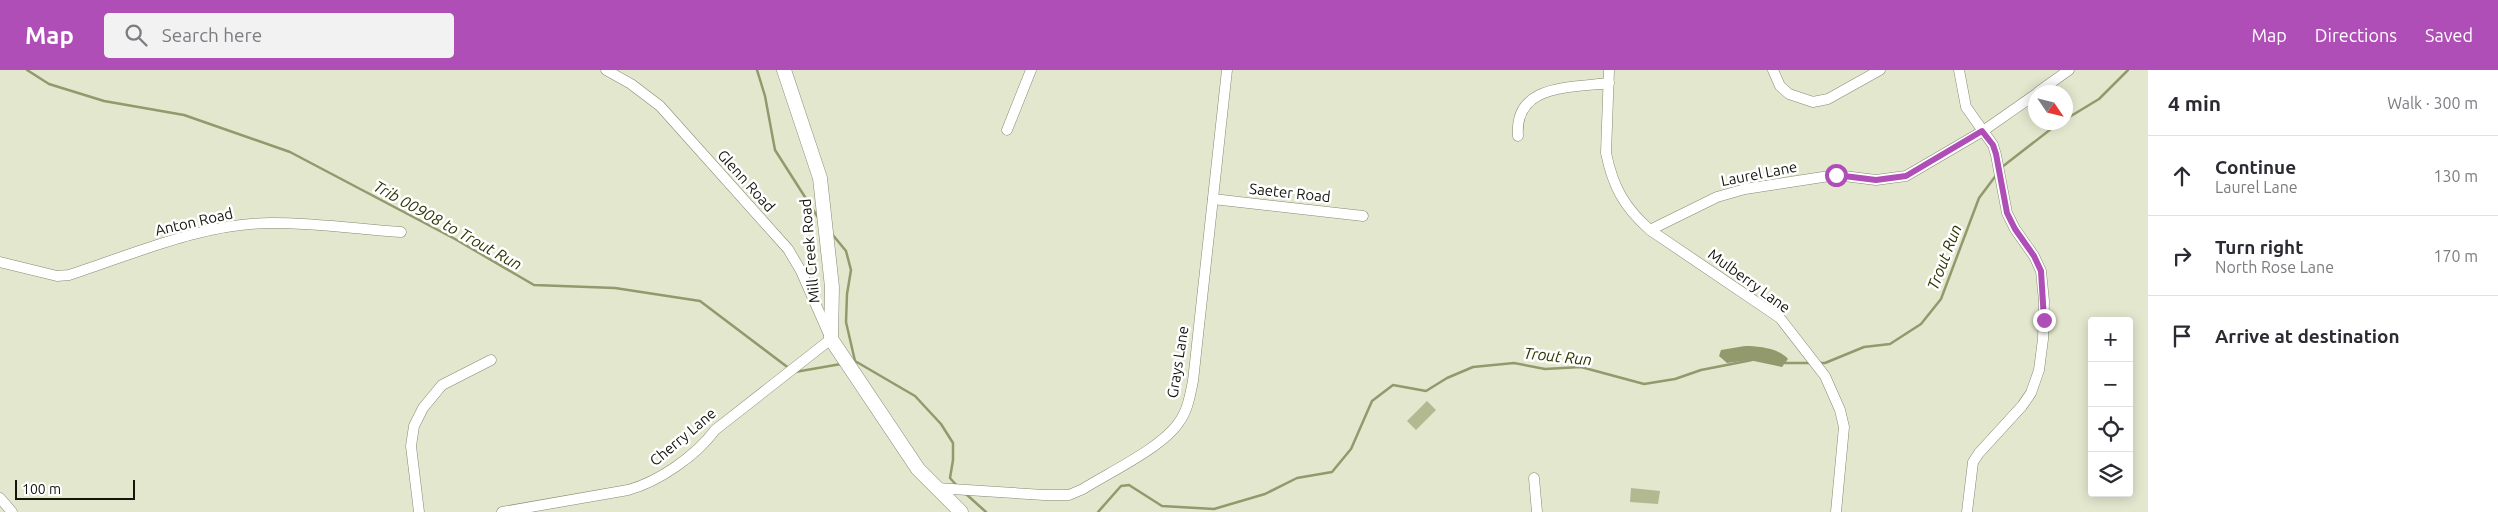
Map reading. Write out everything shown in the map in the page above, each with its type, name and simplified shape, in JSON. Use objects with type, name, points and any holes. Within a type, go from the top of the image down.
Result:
[{"type":"street","name":"Glenn Road","points":[[606,70],[631,84],[660,106],[788,249],[801,271],[831,339]]},
{"type":"street","name":"Mill Creek Road","points":[[784,70],[820,178],[832,287],[831,339]]},
{"type":"street","points":[[1007,130],[1031,70]]},
{"type":"street","name":"Grays Lane","points":[[936,488],[1069,495],[1083,489],[1167,436],[1180,422],[1188,405],[1193,381],[1227,70]]},
{"type":"street","points":[[1609,70],[1606,154],[1610,173],[1631,213],[1650,230]]},
{"type":"street","points":[[1773,70],[1780,86],[1789,94],[1813,102],[1828,99],[1880,70]]},
{"type":"street","points":[[1959,70],[1963,100],[1993,145],[2007,213],[2015,229],[2034,256],[2041,271],[2044,301],[2041,359],[2036,383],[2022,406],[1978,453],[1973,462],[1966,512]]},
{"type":"street","name":"Laurel Lane","points":[[2048,85],[2069,70]]},
{"type":"street","points":[[1518,136],[1523,110],[1529,102],[1542,92],[1609,83]]},
{"type":"street","name":"Laurel Lane","points":[[1650,230],[1717,197],[1745,189],[1836,175],[1876,180],[1906,176],[1982,131],[2028,99]]},
{"type":"street","name":"Saeter Road","points":[[1213,199],[1363,216]]},
{"type":"street","name":"Anton Road","points":[[0,262],[57,276],[69,275],[165,243],[221,228],[271,223],[401,232]]},
{"type":"street","name":"Mulberry Lane","points":[[1650,230],[1780,318],[1819,368],[1834,396],[1844,427],[1836,512]]},
{"type":"street","points":[[831,339],[918,468],[960,512]]},
{"type":"street","name":"Cherry Lane","points":[[502,512],[644,486],[659,478],[706,442],[715,430],[831,339]]},
{"type":"street","points":[[419,512],[410,446],[414,426],[424,408],[442,386],[491,360]]},
{"type":"street","points":[[1534,478],[1537,512]]},
{"type":"street","points":[[0,498],[12,512]]},
{"type":"shaded area","points":[[1745,346],[1774,350],[1788,359],[1782,367],[1749,360],[1727,363],[1719,356],[1721,350]]},
{"type":"shaded area","points":[[1427,401],[1436,410],[1416,430],[1407,421]]},
{"type":"shaded area","points":[[1631,488],[1660,491],[1658,504],[1630,502]]},
{"type":"waterway","name":"Trib 00908 to Trout Run","points":[[27,70],[49,84],[104,101],[184,115],[290,152],[455,239],[534,285],[615,288],[700,301],[790,369]]},
{"type":"waterway","points":[[757,70],[765,96],[775,150],[819,219]]},
{"type":"waterway","name":"Trout Run","points":[[2073,115],[2099,99],[2128,70]]},
{"type":"waterway","name":"Trout Run","points":[[2002,167],[2050,130]]},
{"type":"waterway","name":"Trout Run","points":[[1818,363],[1825,363],[1864,347],[1890,344],[1921,324],[1941,299],[1979,198],[1997,174]]},
{"type":"waterway","points":[[832,234],[846,251],[851,270],[847,294],[846,322],[855,361],[915,396],[941,424],[953,443],[950,478],[958,487]]},
{"type":"waterway","name":"Trout Run","points":[[1098,512],[1121,486],[1129,485],[1162,506],[1214,509],[1265,494],[1297,478],[1332,472],[1351,449],[1372,401],[1393,385],[1426,391],[1447,378],[1473,367],[1514,363],[1545,369],[1581,367],[1644,384],[1675,379],[1701,370],[1752,360]]},
{"type":"waterway","name":"Trout Run","points":[[1785,363],[1810,363]]},
{"type":"waterway","name":"Trib 00908 to Trout Run","points":[[795,372],[841,364]]},
{"type":"waterway","points":[[966,494],[986,512]]},
{"type":"route","points":[[1836,175],[1876,180],[1906,176],[1982,131],[1993,145],[1996,154],[2007,213],[2015,229],[2034,256],[2041,271],[2044,289],[2044,320]]}]
